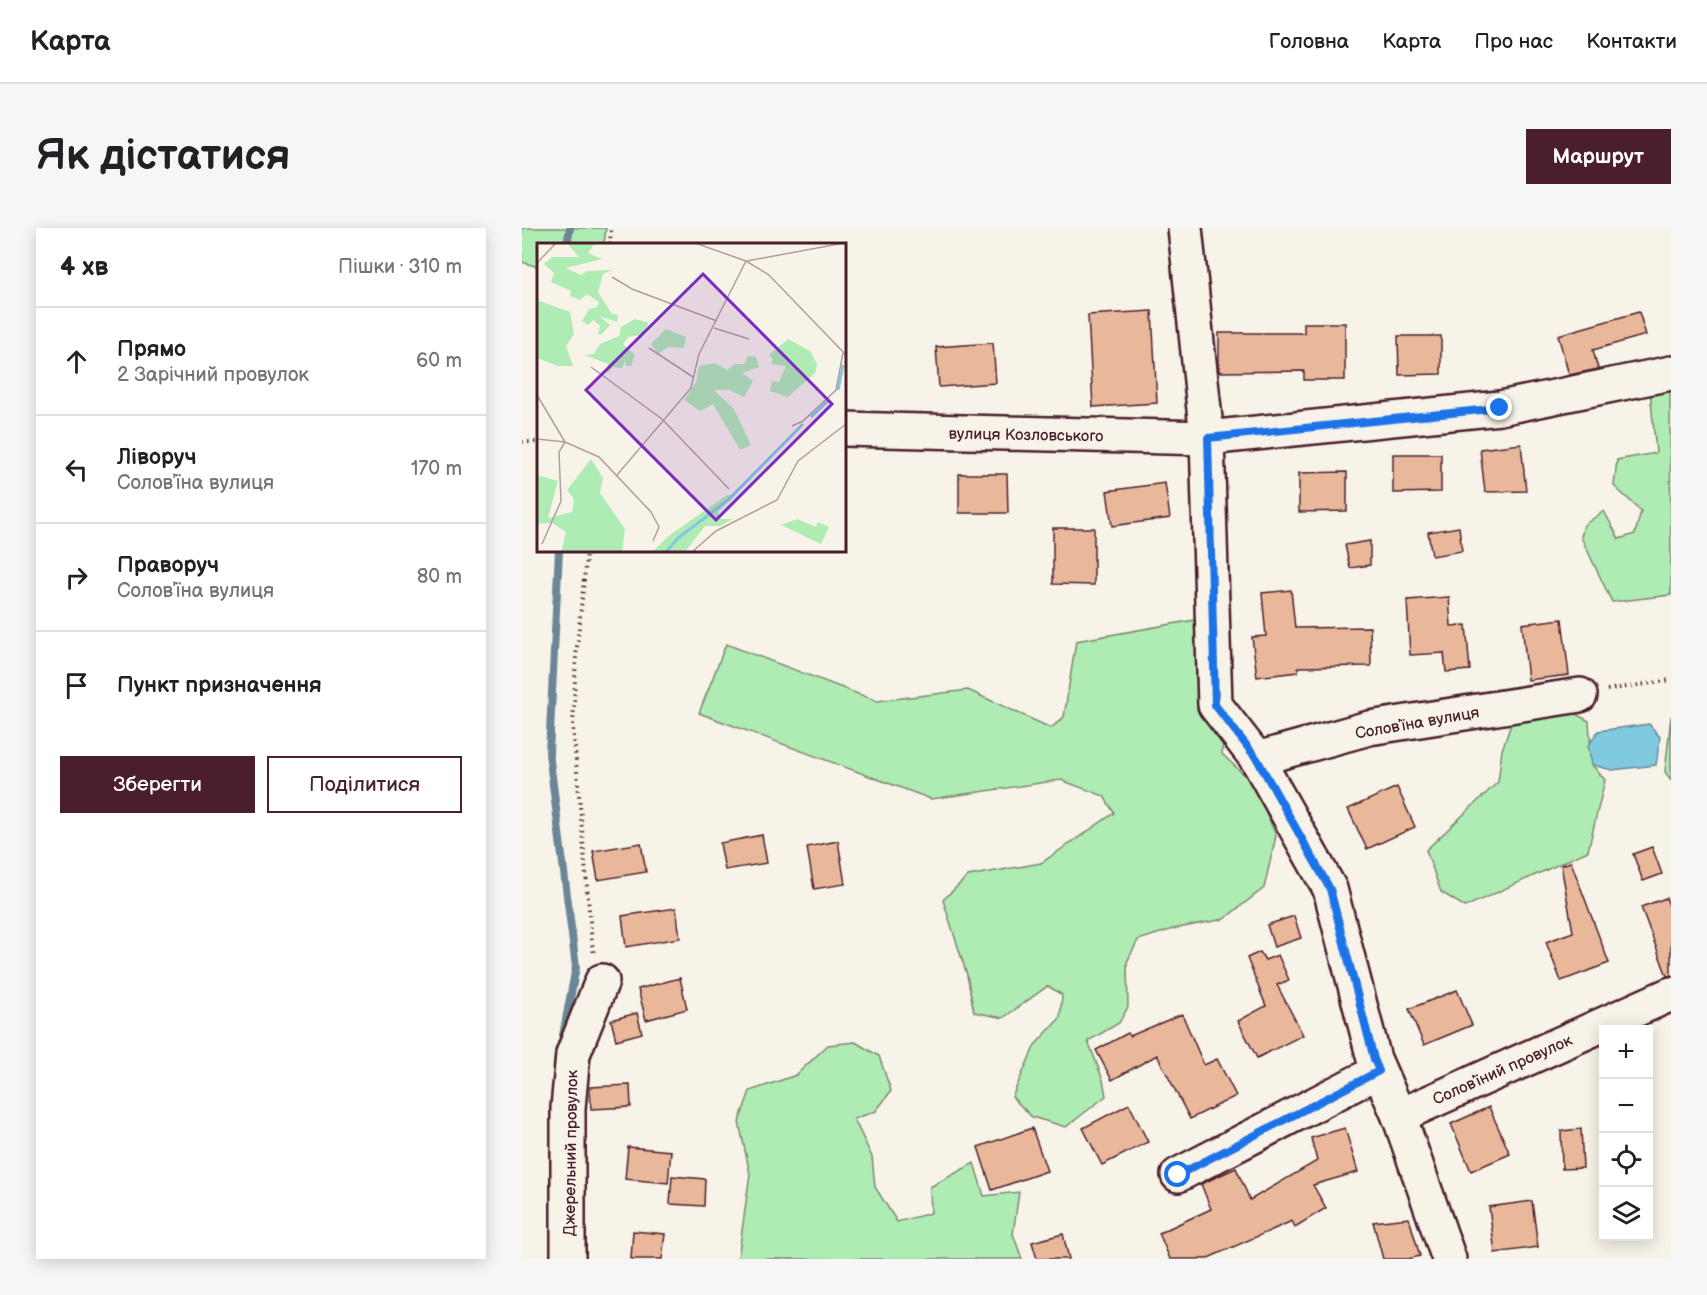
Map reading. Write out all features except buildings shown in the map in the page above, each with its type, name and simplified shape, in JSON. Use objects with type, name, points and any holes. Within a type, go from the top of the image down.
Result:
[{"type":"street","points":[[1185,228],[1208,438],[1215,705],[1257,759],[1330,889],[1374,1059],[1399,1116],[1449,1259]]},
{"type":"street","points":[[1208,438],[1500,408],[1671,373]]},
{"type":"street","name":"вулиця Козловського","points":[[846,429],[1208,438]]},
{"type":"street","name":"Соловʼїна вулиця","points":[[1257,759],[1369,728],[1580,695]]},
{"type":"street","name":"Джерельний провулок","points":[[568,1259],[568,1108],[573,1054],[602,981]]},
{"type":"street","name":"Соловʼїний провулок","points":[[1399,1116],[1671,994]]},
{"type":"street","points":[[1178,1175],[1379,1071]]},
{"type":"path","points":[[610,243],[612,228]]},
{"type":"path","points":[[587,552],[576,656],[573,726],[592,944],[602,981]]},
{"type":"path","points":[[1580,695],[1671,680]]},
{"type":"green space","points":[[522,228],[606,228],[604,243],[537,243],[537,267],[522,262]]},
{"type":"green space","points":[[1670,387],[1671,595],[1612,602],[1581,537],[1584,525],[1604,511],[1619,539],[1635,534],[1641,511],[1614,486],[1617,460],[1656,453],[1650,390]]},
{"type":"green space","points":[[1195,620],[1204,710],[1223,736],[1222,754],[1255,785],[1276,836],[1264,888],[1224,919],[1173,929],[1138,940],[1127,962],[1128,1007],[1119,1023],[1088,1041],[1103,1080],[1106,1096],[1066,1127],[1032,1117],[1012,1097],[1035,1045],[1060,1018],[1062,995],[1048,986],[1003,1018],[974,1012],[967,975],[943,900],[968,876],[1041,863],[1114,813],[1104,796],[1061,780],[931,799],[699,713],[726,644],[877,701],[968,690],[1051,728],[1064,717],[1076,641]]},
{"type":"green space","points":[[1517,707],[1570,711],[1589,721],[1592,765],[1605,780],[1588,851],[1465,907],[1441,892],[1426,850],[1498,782],[1502,750]]},
{"type":"green space","points":[[1671,716],[1671,780],[1665,772]]},
{"type":"green space","points":[[855,1042],[879,1056],[891,1091],[876,1111],[854,1119],[872,1157],[875,1187],[897,1222],[931,1213],[930,1187],[974,1163],[984,1196],[1019,1192],[1013,1234],[1022,1259],[738,1259],[750,1174],[739,1122],[750,1091],[796,1075],[828,1045]]},
{"type":"water","points":[[1649,724],[1660,737],[1656,765],[1612,770],[1592,765],[1588,746],[1598,731]]},
{"type":"waterway","points":[[567,243],[570,228]]},
{"type":"waterway","points":[[559,552],[549,753],[576,967],[562,1041]]},
{"type":"route","points":[[1178,1175],[1379,1071],[1330,889],[1257,759],[1215,705],[1208,438],[1500,408]]}]
